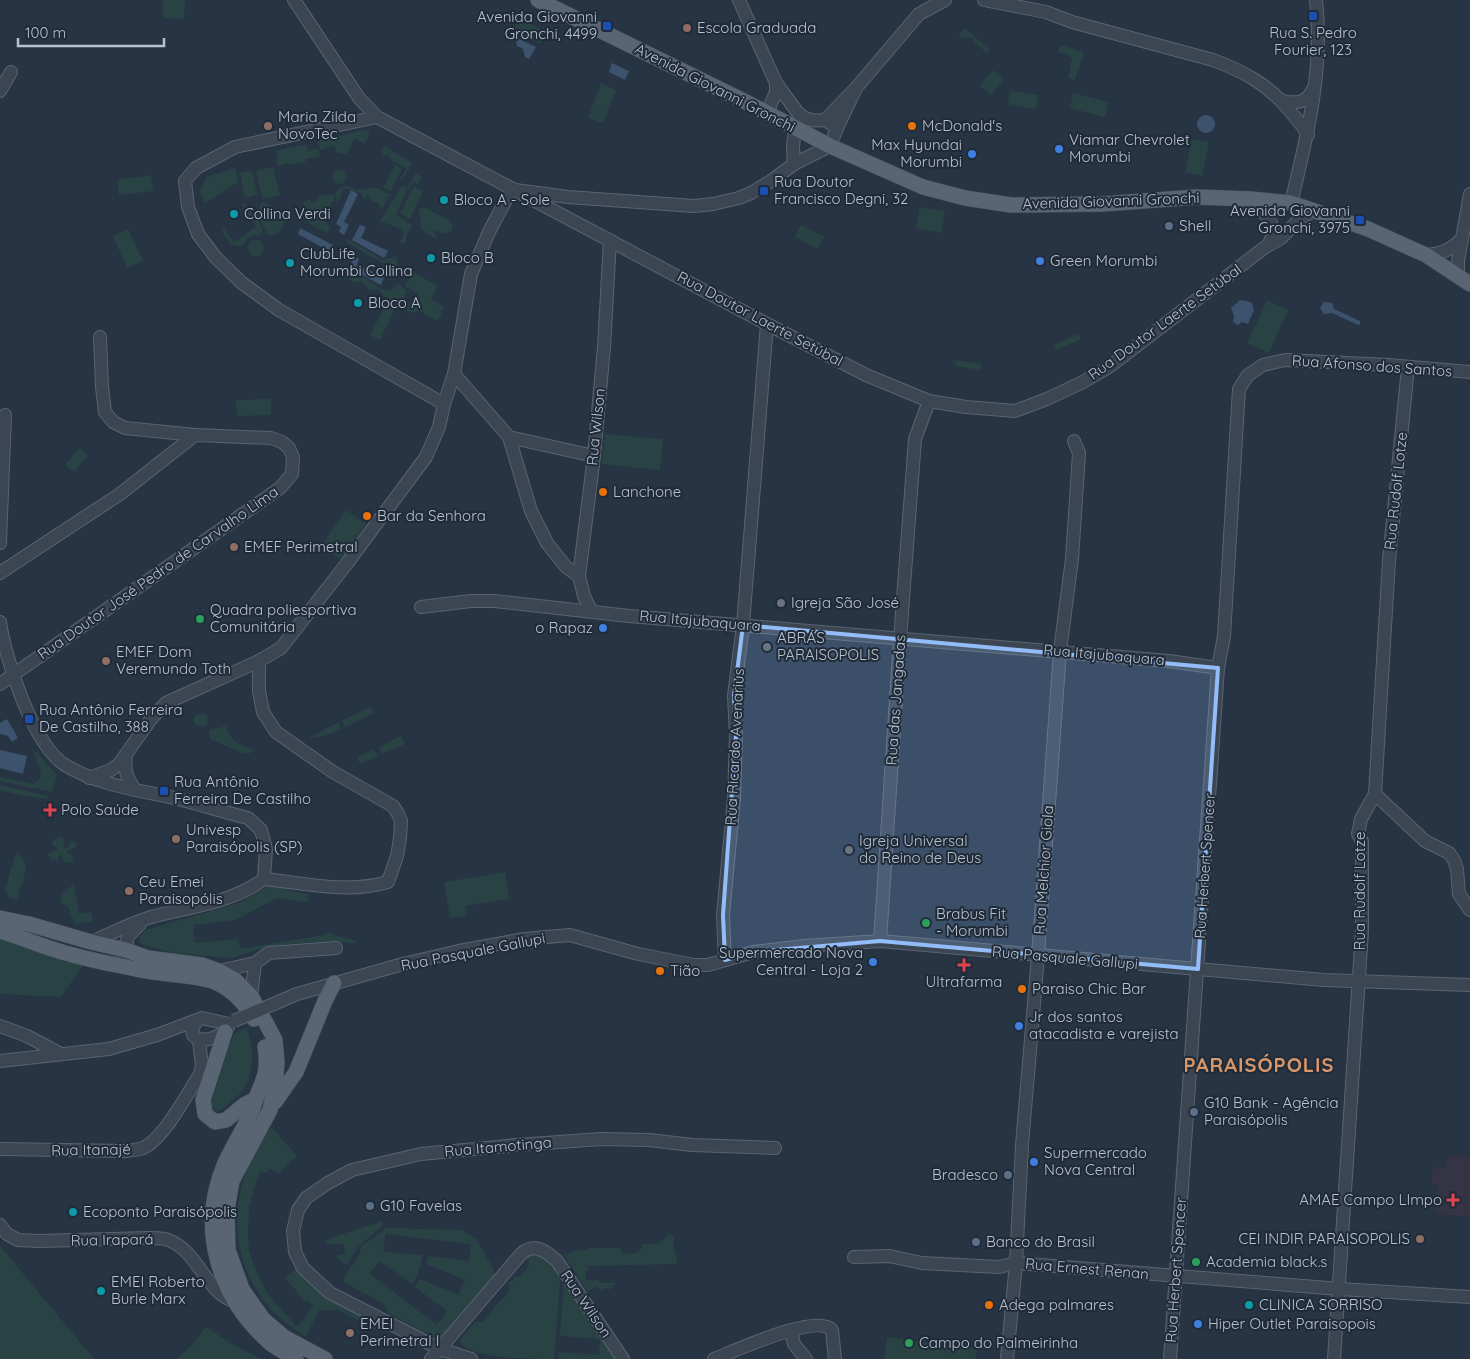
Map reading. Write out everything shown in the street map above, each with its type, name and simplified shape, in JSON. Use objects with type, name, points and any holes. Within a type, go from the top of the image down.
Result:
[{"type":"main road","name":"Avenida Giovanni Gronchi","points":[[538,0],[830,146],[923,187],[965,198],[1011,205],[1103,204],[1196,197],[1250,198],[1291,203],[1368,229],[1426,255],[1464,279]]},
{"type":"main road","points":[[0,918],[126,950],[148,958],[202,965],[219,971],[235,980],[251,996],[274,1040],[277,1063],[270,1110]]},
{"type":"main road","points":[[0,931],[74,956],[160,974],[212,981],[227,989],[247,1008],[264,1040],[266,1054],[264,1082],[219,1178],[213,1208],[212,1228],[218,1264],[234,1302],[252,1325],[272,1344],[296,1359]]},
{"type":"main road","points":[[325,1359],[284,1337],[263,1319],[242,1289],[228,1250],[227,1210],[232,1182],[270,1110],[296,1072],[324,1001],[334,983]]},
{"type":"main road","points":[[216,1032],[203,1100],[205,1114],[215,1122],[226,1120],[244,1105],[256,1099]]},
{"type":"street","name":"Rua Doutor Laerte Setúbal","points":[[294,0],[359,98],[377,117],[766,324],[866,375],[929,402],[1015,411],[1081,383],[1109,367],[1265,247],[1281,238],[1302,217],[1314,211]]},
{"type":"street","points":[[738,0],[776,83],[798,114],[802,118],[812,121],[825,120],[837,128]]},
{"type":"street","points":[[825,120],[856,88],[919,14],[945,0]]},
{"type":"street","points":[[984,0],[1046,12],[1072,22],[1229,65],[1259,81],[1282,101],[1304,127],[1308,135]]},
{"type":"street","points":[[1037,0],[1046,12]]},
{"type":"street","points":[[1291,203],[1308,135],[1315,84],[1316,0]]},
{"type":"street","points":[[0,91],[12,72]]},
{"type":"street","points":[[767,113],[776,92],[776,83]]},
{"type":"street","points":[[1282,101],[1294,103],[1308,98],[1315,84]]},
{"type":"street","points":[[90,778],[111,770],[119,764],[151,719],[166,703],[259,661],[281,648],[297,630],[426,456],[439,427],[454,374],[471,274],[488,232],[510,192],[514,190],[568,197],[689,206],[713,204],[739,198],[771,181],[794,164],[830,146],[856,88]]},
{"type":"street","points":[[377,117],[235,147],[196,168],[185,182],[188,207],[198,234],[216,258],[242,283],[279,310],[444,404]]},
{"type":"street","points":[[794,164],[792,147],[795,128]]},
{"type":"street","points":[[1464,279],[1458,261],[1470,194]]},
{"type":"street","points":[[1250,198],[1269,217],[1272,224],[1274,232],[1265,247]]},
{"type":"street","name":"Rua Wilson","points":[[591,611],[584,596],[579,576],[594,456],[604,347],[610,240]]},
{"type":"street","points":[[1426,255],[1435,255],[1448,250],[1461,240]]},
{"type":"street","name":"Rua Ricardo Avenarius","points":[[725,960],[723,916],[734,798],[736,744],[734,696],[743,625],[766,324]]},
{"type":"street","name":"Rua Doutor José Pedro de Carvalho Lima","points":[[0,684],[280,488],[292,474],[292,457],[289,448],[282,442],[271,438],[195,436],[125,428],[113,422],[105,412],[100,337]]},
{"type":"street","name":"Rua Afonso dos Santos","points":[[1248,375],[1268,363],[1285,360],[1470,372]]},
{"type":"street","name":"Rua Rudolf Lotze","points":[[1334,1359],[1362,931],[1362,841],[1358,834],[1361,819],[1375,794],[1389,560],[1408,367]]},
{"type":"street","points":[[454,374],[509,437],[532,511],[547,542],[566,567],[579,576]]},
{"type":"street","name":"Rua Herbert Spencer","points":[[1170,1359],[1218,668],[1224,636],[1238,395],[1240,385],[1248,375]]},
{"type":"street","name":"Rua das Jangadas","points":[[880,942],[900,639],[916,439],[929,402]]},
{"type":"street","points":[[0,544],[5,415]]},
{"type":"street","points":[[0,574],[120,494],[195,436]]},
{"type":"street","points":[[509,437],[594,456]]},
{"type":"street","name":"Rua Melchior Giola","points":[[1007,1359],[1016,1263],[1022,1145],[1060,651],[1072,559],[1079,451],[1074,441]]},
{"type":"street","name":"Rua Itajubaquara","points":[[421,607],[471,601],[494,601],[900,639],[1169,661],[1218,668]]},
{"type":"street","points":[[0,622],[14,675],[30,717],[49,749],[64,764],[90,778],[248,818],[261,830],[266,848],[264,879]]},
{"type":"street","points":[[90,942],[148,918],[234,896],[252,888],[264,879],[342,887],[372,886],[388,882],[398,850],[401,821],[393,806],[333,772],[276,732],[263,712],[259,691],[259,661]]},
{"type":"street","points":[[127,752],[124,768],[127,778],[136,790]]},
{"type":"street","points":[[1375,794],[1425,841],[1449,853],[1457,869],[1459,894],[1470,910]]},
{"type":"street","points":[[122,966],[128,936],[132,930],[148,918]]},
{"type":"street","name":"Rua Pasquale Gallupi","points":[[216,1032],[297,994],[334,983],[459,951],[524,939],[570,935],[638,954],[681,963],[708,965],[753,952],[804,946],[880,942],[1359,981],[1470,985]]},
{"type":"street","points":[[219,971],[255,962],[269,953],[336,948]]},
{"type":"street","points":[[251,996],[255,962]]},
{"type":"street","points":[[0,1061],[109,1049],[196,1022],[202,1018],[210,1020],[216,1032]]},
{"type":"street","points":[[196,1022],[193,1025],[193,1032],[216,1032]]},
{"type":"street","points":[[0,1026],[27,1036],[60,1054]]},
{"type":"street","points":[[157,1035],[216,1032]]},
{"type":"street","name":"Rua Itanajé","points":[[0,1150],[126,1150],[145,1147],[156,1138],[174,1116],[200,1074],[216,1032]]},
{"type":"street","name":"Rua Itamotinga","points":[[440,1349],[330,1292],[303,1268],[295,1252],[293,1238],[295,1218],[301,1205],[312,1193],[344,1174],[376,1164],[421,1154],[600,1139],[649,1140],[692,1145],[775,1148]]},
{"type":"street","name":"Rua Irapará","points":[[0,1225],[7,1234],[18,1240],[166,1239],[178,1245],[190,1256],[225,1299],[234,1302]]},
{"type":"street","name":"Rua Wilson","points":[[440,1349],[521,1254],[525,1250],[534,1247],[545,1251],[557,1261],[623,1359]]},
{"type":"street","name":"Rua Ernest Renan","points":[[854,1257],[889,1256],[922,1263],[999,1267],[1016,1263],[1340,1289],[1470,1297]]},
{"type":"street","points":[[714,1359],[790,1330],[814,1326],[830,1328],[833,1332],[835,1359]]},
{"type":"street","points":[[790,1330],[794,1344],[806,1359]]},
{"type":"street","points":[[431,1359],[440,1349],[471,1359]]},
{"type":"highlighted area","points":[[743,625],[1218,668],[1198,969],[880,941],[753,952],[725,960],[723,915],[736,735],[734,696]]},
{"type":"shaded area","points":[[517,38],[536,47],[529,59],[525,57],[523,49],[517,46]]},
{"type":"shaded area","points":[[612,63],[629,71],[625,80],[609,72]]},
{"type":"shaded area","points":[[1206,115],[1212,118],[1215,124],[1212,130],[1206,133],[1200,130],[1197,124],[1200,118]]},
{"type":"shaded area","points":[[351,190],[358,194],[344,222],[349,225],[344,235],[339,232],[341,227],[336,224]]},
{"type":"shaded area","points":[[360,225],[366,227],[361,238],[388,251],[384,258],[352,240]]},
{"type":"shaded area","points":[[300,228],[333,245],[330,251],[335,254],[332,259],[322,254],[325,249],[298,234]]},
{"type":"shaded area","points":[[349,254],[359,259],[357,265],[384,277],[381,285],[349,268],[352,262],[346,259]]},
{"type":"shaded area","points":[[1240,300],[1252,303],[1254,310],[1248,324],[1242,322],[1238,325],[1233,322],[1234,316],[1231,308]]},
{"type":"shaded area","points":[[1324,302],[1332,303],[1334,309],[1360,321],[1360,324],[1358,325],[1332,313],[1324,314],[1320,308]]},
{"type":"shaded area","points":[[7,719],[18,738],[12,742],[8,736],[0,734],[0,723]]},
{"type":"shaded area","points":[[0,750],[27,756],[23,774],[0,768]]},
{"type":"shaded area","name":"AMAE Campo LImpo","points":[[1447,1156],[1470,1157],[1470,1217],[1435,1214],[1438,1186],[1431,1185],[1433,1167],[1446,1168]]},
{"type":"green space","points":[[163,0],[185,0],[184,19],[163,18]]},
{"type":"green space","points":[[518,18],[545,31],[540,43],[513,29]]},
{"type":"green space","points":[[965,28],[990,50],[987,54],[977,43],[974,43],[972,37],[961,38],[958,36]]},
{"type":"green space","points":[[1060,45],[1084,52],[1075,80],[1068,78],[1072,59],[1068,55],[1058,52]]},
{"type":"green space","points":[[993,70],[1004,79],[991,95],[980,86]]},
{"type":"green space","points":[[601,83],[616,90],[603,123],[588,118]]},
{"type":"green space","points":[[1010,91],[1038,95],[1036,109],[1008,104]]},
{"type":"green space","points":[[1073,93],[1109,102],[1105,117],[1070,108]]},
{"type":"green space","points":[[363,130],[370,132],[365,144],[355,138],[346,154],[336,152],[334,146],[320,150],[318,141]]},
{"type":"green space","points":[[1192,139],[1209,142],[1202,176],[1185,172]]},
{"type":"green space","points":[[306,144],[308,151],[318,149],[320,156],[305,159],[306,162],[278,166],[276,151]]},
{"type":"green space","points":[[384,146],[412,163],[402,180],[400,179],[406,168],[392,161],[388,155],[383,155]]},
{"type":"green space","points":[[395,165],[402,169],[391,191],[383,188]]},
{"type":"green space","points":[[273,167],[280,195],[263,199],[256,171]]},
{"type":"green space","points":[[235,168],[238,182],[204,204],[200,191],[206,177]]},
{"type":"green space","points":[[336,170],[342,170],[346,177],[342,184],[336,184],[332,180],[332,174]]},
{"type":"green space","points":[[252,171],[257,195],[245,198],[240,173]]},
{"type":"green space","points":[[416,173],[422,177],[418,185],[413,182],[409,189],[405,191],[405,197],[396,215],[412,225],[407,233],[406,241],[402,244],[400,241],[404,232],[401,229],[387,223],[380,223],[376,228],[402,185],[407,188]]},
{"type":"green space","points":[[151,175],[153,191],[119,195],[117,180]]},
{"type":"green space","points":[[348,186],[359,189],[376,188],[393,196],[388,196],[382,210],[378,203],[370,200],[369,194],[366,195],[367,200],[362,198],[361,193],[349,189],[343,191],[340,199],[337,201],[335,194],[341,187]]},
{"type":"green space","points":[[414,186],[423,191],[410,219],[400,214]]},
{"type":"green space","points":[[323,194],[324,196],[333,194],[334,201],[331,203],[330,212],[326,218],[327,225],[330,227],[328,233],[300,217],[300,214],[307,211],[303,202],[310,200],[315,203],[320,195]]},
{"type":"green space","points":[[263,202],[288,215],[281,230],[272,235],[268,235],[257,214]]},
{"type":"green space","points":[[244,203],[258,220],[262,232],[258,236],[250,237],[242,246],[231,245],[222,232],[224,228],[234,242],[256,227],[242,204]]},
{"type":"green space","points":[[424,207],[449,220],[452,224],[452,230],[445,234],[436,230],[434,234],[437,236],[435,239],[420,228],[421,220],[418,212]]},
{"type":"green space","points":[[920,207],[945,211],[941,233],[916,228]]},
{"type":"green space","points":[[801,225],[824,237],[818,249],[795,237]]},
{"type":"green space","points":[[128,229],[143,261],[127,268],[113,236]]},
{"type":"green space","points":[[348,239],[383,260],[397,256],[397,267],[411,275],[386,262],[384,264],[346,242]]},
{"type":"green space","points":[[256,240],[262,242],[264,248],[262,254],[256,256],[250,254],[248,248],[250,242]]},
{"type":"green space","points":[[337,269],[366,279],[382,290],[391,291],[398,284],[401,284],[402,288],[408,291],[405,293],[401,306],[384,296],[378,289],[369,290],[365,284],[354,282],[335,272]]},
{"type":"green space","points":[[413,272],[438,286],[431,299],[444,307],[438,321],[418,310],[413,313],[407,311],[407,304],[412,302],[413,304],[418,294],[405,286]]},
{"type":"green space","points":[[1267,300],[1288,310],[1269,353],[1247,343]]},
{"type":"green space","points":[[386,304],[395,309],[380,340],[370,335]]},
{"type":"green space","points":[[1078,334],[1081,339],[1057,350],[1054,345]]},
{"type":"green space","points":[[956,360],[981,364],[981,370],[955,366]]},
{"type":"green space","points":[[271,399],[271,415],[237,416],[236,400]]},
{"type":"green space","points":[[605,434],[663,439],[660,470],[602,464]]},
{"type":"green space","points":[[79,448],[88,455],[74,472],[65,465]]},
{"type":"green space","points":[[346,510],[366,524],[341,560],[321,546]]},
{"type":"green space","points":[[371,707],[374,713],[345,727],[342,720]]},
{"type":"green space","points":[[198,713],[204,713],[208,720],[204,727],[198,727],[194,723],[194,717]]},
{"type":"green space","points":[[338,722],[341,729],[330,734],[311,737]]},
{"type":"green space","points":[[226,726],[228,730],[226,731],[235,742],[254,750],[248,754],[242,753],[210,739],[210,730]]},
{"type":"green space","points":[[401,736],[405,744],[382,754],[379,747]]},
{"type":"green space","points":[[30,742],[33,749],[57,775],[52,792],[0,781],[0,777],[33,784],[40,779],[41,772]]},
{"type":"green space","points":[[374,749],[378,756],[360,764],[357,757]]},
{"type":"green space","points":[[0,785],[48,796],[49,799],[24,796],[0,790]]},
{"type":"green space","points":[[61,837],[65,840],[64,848],[68,848],[72,840],[77,844],[76,847],[66,852],[73,857],[70,863],[64,862],[62,855],[59,856],[58,860],[55,860],[51,859],[48,855],[49,852],[58,850],[53,846],[52,842],[56,838]]},
{"type":"green space","points":[[18,853],[26,864],[23,883],[19,891],[19,900],[7,897],[8,892],[4,891],[15,855]]},
{"type":"green space","points":[[505,872],[509,899],[466,906],[467,916],[450,918],[444,882]]},
{"type":"green space","points":[[74,884],[79,914],[91,912],[93,921],[74,924],[68,906],[60,904],[62,894]]},
{"type":"green space","points":[[272,886],[309,895],[308,902],[277,898],[235,920],[193,925],[195,943],[237,939],[241,949],[325,935],[326,932],[359,942],[311,942],[271,946],[231,958],[173,953],[142,944],[139,940],[146,930],[239,903]]},
{"type":"green space","points":[[0,932],[84,964],[61,997],[0,994]]},
{"type":"green space","points":[[247,1027],[253,1055],[250,1076],[243,1091],[217,1112],[210,1108],[228,1048],[235,1033]]},
{"type":"green space","points":[[271,1127],[297,1156],[279,1173],[269,1169],[267,1173],[260,1171],[250,1201],[252,1201],[251,1205],[249,1205],[249,1250],[254,1266],[267,1293],[296,1326],[303,1321],[313,1306],[307,1300],[305,1302],[285,1277],[297,1268],[323,1294],[378,1325],[376,1330],[338,1310],[319,1310],[306,1336],[287,1324],[271,1309],[258,1292],[248,1274],[241,1254],[238,1232],[241,1189],[250,1164]]},
{"type":"green space","points":[[382,1221],[383,1225],[358,1247],[346,1265],[336,1256],[345,1254],[343,1243],[329,1245],[325,1240]]},
{"type":"green space","points":[[387,1228],[462,1230],[476,1239],[494,1270],[494,1275],[442,1338],[437,1339],[392,1315],[383,1303],[343,1282],[347,1272],[359,1255],[362,1246]],"holes":[[[386,1234],[471,1244],[469,1261],[428,1256],[426,1264],[465,1280],[458,1295],[420,1279],[415,1287],[447,1311],[437,1325],[369,1273],[380,1261],[412,1284],[418,1274],[423,1255],[386,1252],[383,1250]]]},
{"type":"green space","points":[[669,1233],[674,1237],[677,1264],[588,1266],[588,1271],[585,1271],[586,1280],[599,1280],[600,1283],[616,1283],[609,1290],[607,1288],[601,1291],[597,1286],[588,1292],[564,1255],[579,1250],[588,1250],[589,1248],[620,1248],[623,1253],[633,1254],[640,1250],[643,1244],[659,1244]]},
{"type":"green space","points":[[0,1246],[94,1359],[0,1359]]},
{"type":"green space","points":[[533,1251],[561,1269],[554,1359],[502,1357],[475,1352],[466,1348],[460,1342],[461,1338],[475,1322],[482,1322],[509,1291],[509,1282],[514,1281],[514,1277],[521,1276],[529,1266],[529,1261],[524,1258]]},
{"type":"green space","points":[[564,1282],[619,1359],[558,1359],[559,1352],[599,1355],[600,1339],[560,1336]]},
{"type":"green space","points":[[206,1327],[232,1344],[261,1359],[177,1359],[192,1345]]},
{"type":"green space","name":"Campo do Palmeirinha","points":[[887,1337],[977,1350],[975,1359],[884,1359]]},
{"type":"place","name":"Rua S. Pedro Fourier, 123","points":[[1313,16]]},
{"type":"place","name":"Avenida Giovanni Gronchi, 4499","points":[[607,26]]},
{"type":"place","name":"Escola Graduada","points":[[687,28]]},
{"type":"place","name":"Maria Zilda NovoTec","points":[[268,126]]},
{"type":"place","name":"McDonald's","points":[[912,126]]},
{"type":"place","name":"Viamar Chevrolet Morumbi","points":[[1059,149]]},
{"type":"place","name":"Max Hyundai Morumbi","points":[[972,154]]},
{"type":"place","name":"Rua Doutor Francisco Degni, 32","points":[[764,191]]},
{"type":"place","name":"Bloco A - Sole","points":[[444,200]]},
{"type":"place","name":"Collina Verdi","points":[[234,214]]},
{"type":"place","name":"Avenida Giovanni Gronchi, 3975","points":[[1360,220]]},
{"type":"place","name":"Shell","points":[[1169,226]]},
{"type":"place","name":"Bloco B","points":[[431,258]]},
{"type":"place","name":"Green Morumbi","points":[[1040,261]]},
{"type":"place","name":"ClubLife Morumbi Collina","points":[[290,263]]},
{"type":"place","name":"Bloco A","points":[[358,303]]},
{"type":"place","name":"Lanchone","points":[[603,492]]},
{"type":"place","name":"Bar da Senhora","points":[[367,516]]},
{"type":"place","name":"EMEF Perimetral","points":[[234,547]]},
{"type":"place","name":"Igreja São José","points":[[781,603]]},
{"type":"place","name":"Quadra poliesportiva Comunitária","points":[[200,619]]},
{"type":"place","name":"o Rapaz","points":[[603,628]]},
{"type":"place","name":"ABRÁS PARAISOPOLIS","points":[[767,647]]},
{"type":"place","name":"EMEF Dom Veremundo Toth","points":[[106,661]]},
{"type":"place","name":"Rua Antônio Ferreira De Castilho, 388","points":[[29,719]]},
{"type":"place","name":"Rua Antônio Ferreira De Castilho","points":[[164,791]]},
{"type":"place","name":"Polo Saúde","points":[[50,810]]},
{"type":"place","name":"Univesp Paraisópolis (SP)","points":[[176,839]]},
{"type":"place","name":"Igreja Universal do Reino de Deus","points":[[849,850]]},
{"type":"place","name":"Ceu Emei Paraisopólis","points":[[129,891]]},
{"type":"place","name":"Brabus Fit - Morumbi","points":[[926,923]]},
{"type":"place","name":"Supermercado Nova Central - Loja 2","points":[[873,962]]},
{"type":"place","name":"Ultrafarma","points":[[964,965]]},
{"type":"place","name":"Tião","points":[[660,971]]},
{"type":"place","name":"Paraiso Chic Bar","points":[[1022,989]]},
{"type":"place","name":"Jr dos santos atacadista e varejista","points":[[1019,1026]]},
{"type":"place","name":"G10 Bank - Agência Paraisópolis","points":[[1194,1112]]},
{"type":"place","name":"Supermercado Nova Central","points":[[1034,1162]]},
{"type":"place","name":"Bradesco","points":[[1008,1175]]},
{"type":"place","name":"AMAE Campo LImpo","points":[[1453,1200]]},
{"type":"place","name":"G10 Favelas","points":[[370,1206]]},
{"type":"place","name":"Ecoponto Paraisópolis","points":[[73,1212]]},
{"type":"place","name":"CEI INDIR PARAISOPOLIS","points":[[1420,1239]]},
{"type":"place","name":"Banco do Brasil","points":[[976,1242]]},
{"type":"place","name":"Academia black.s","points":[[1196,1262]]},
{"type":"place","name":"EMEI Roberto Burle Marx","points":[[101,1291]]},
{"type":"place","name":"Adega palmares","points":[[989,1305]]},
{"type":"place","name":"CLINICA SORRISO","points":[[1249,1305]]},
{"type":"place","name":"Hiper Outlet Paraisopois","points":[[1198,1324]]},
{"type":"place","name":"EMEI Perimetral I","points":[[350,1333]]},
{"type":"place","name":"Campo do Palmeirinha","points":[[909,1343]]},
{"type":"district","name":"PARAISÓPOLIS","points":[[1259,1065]]}]
